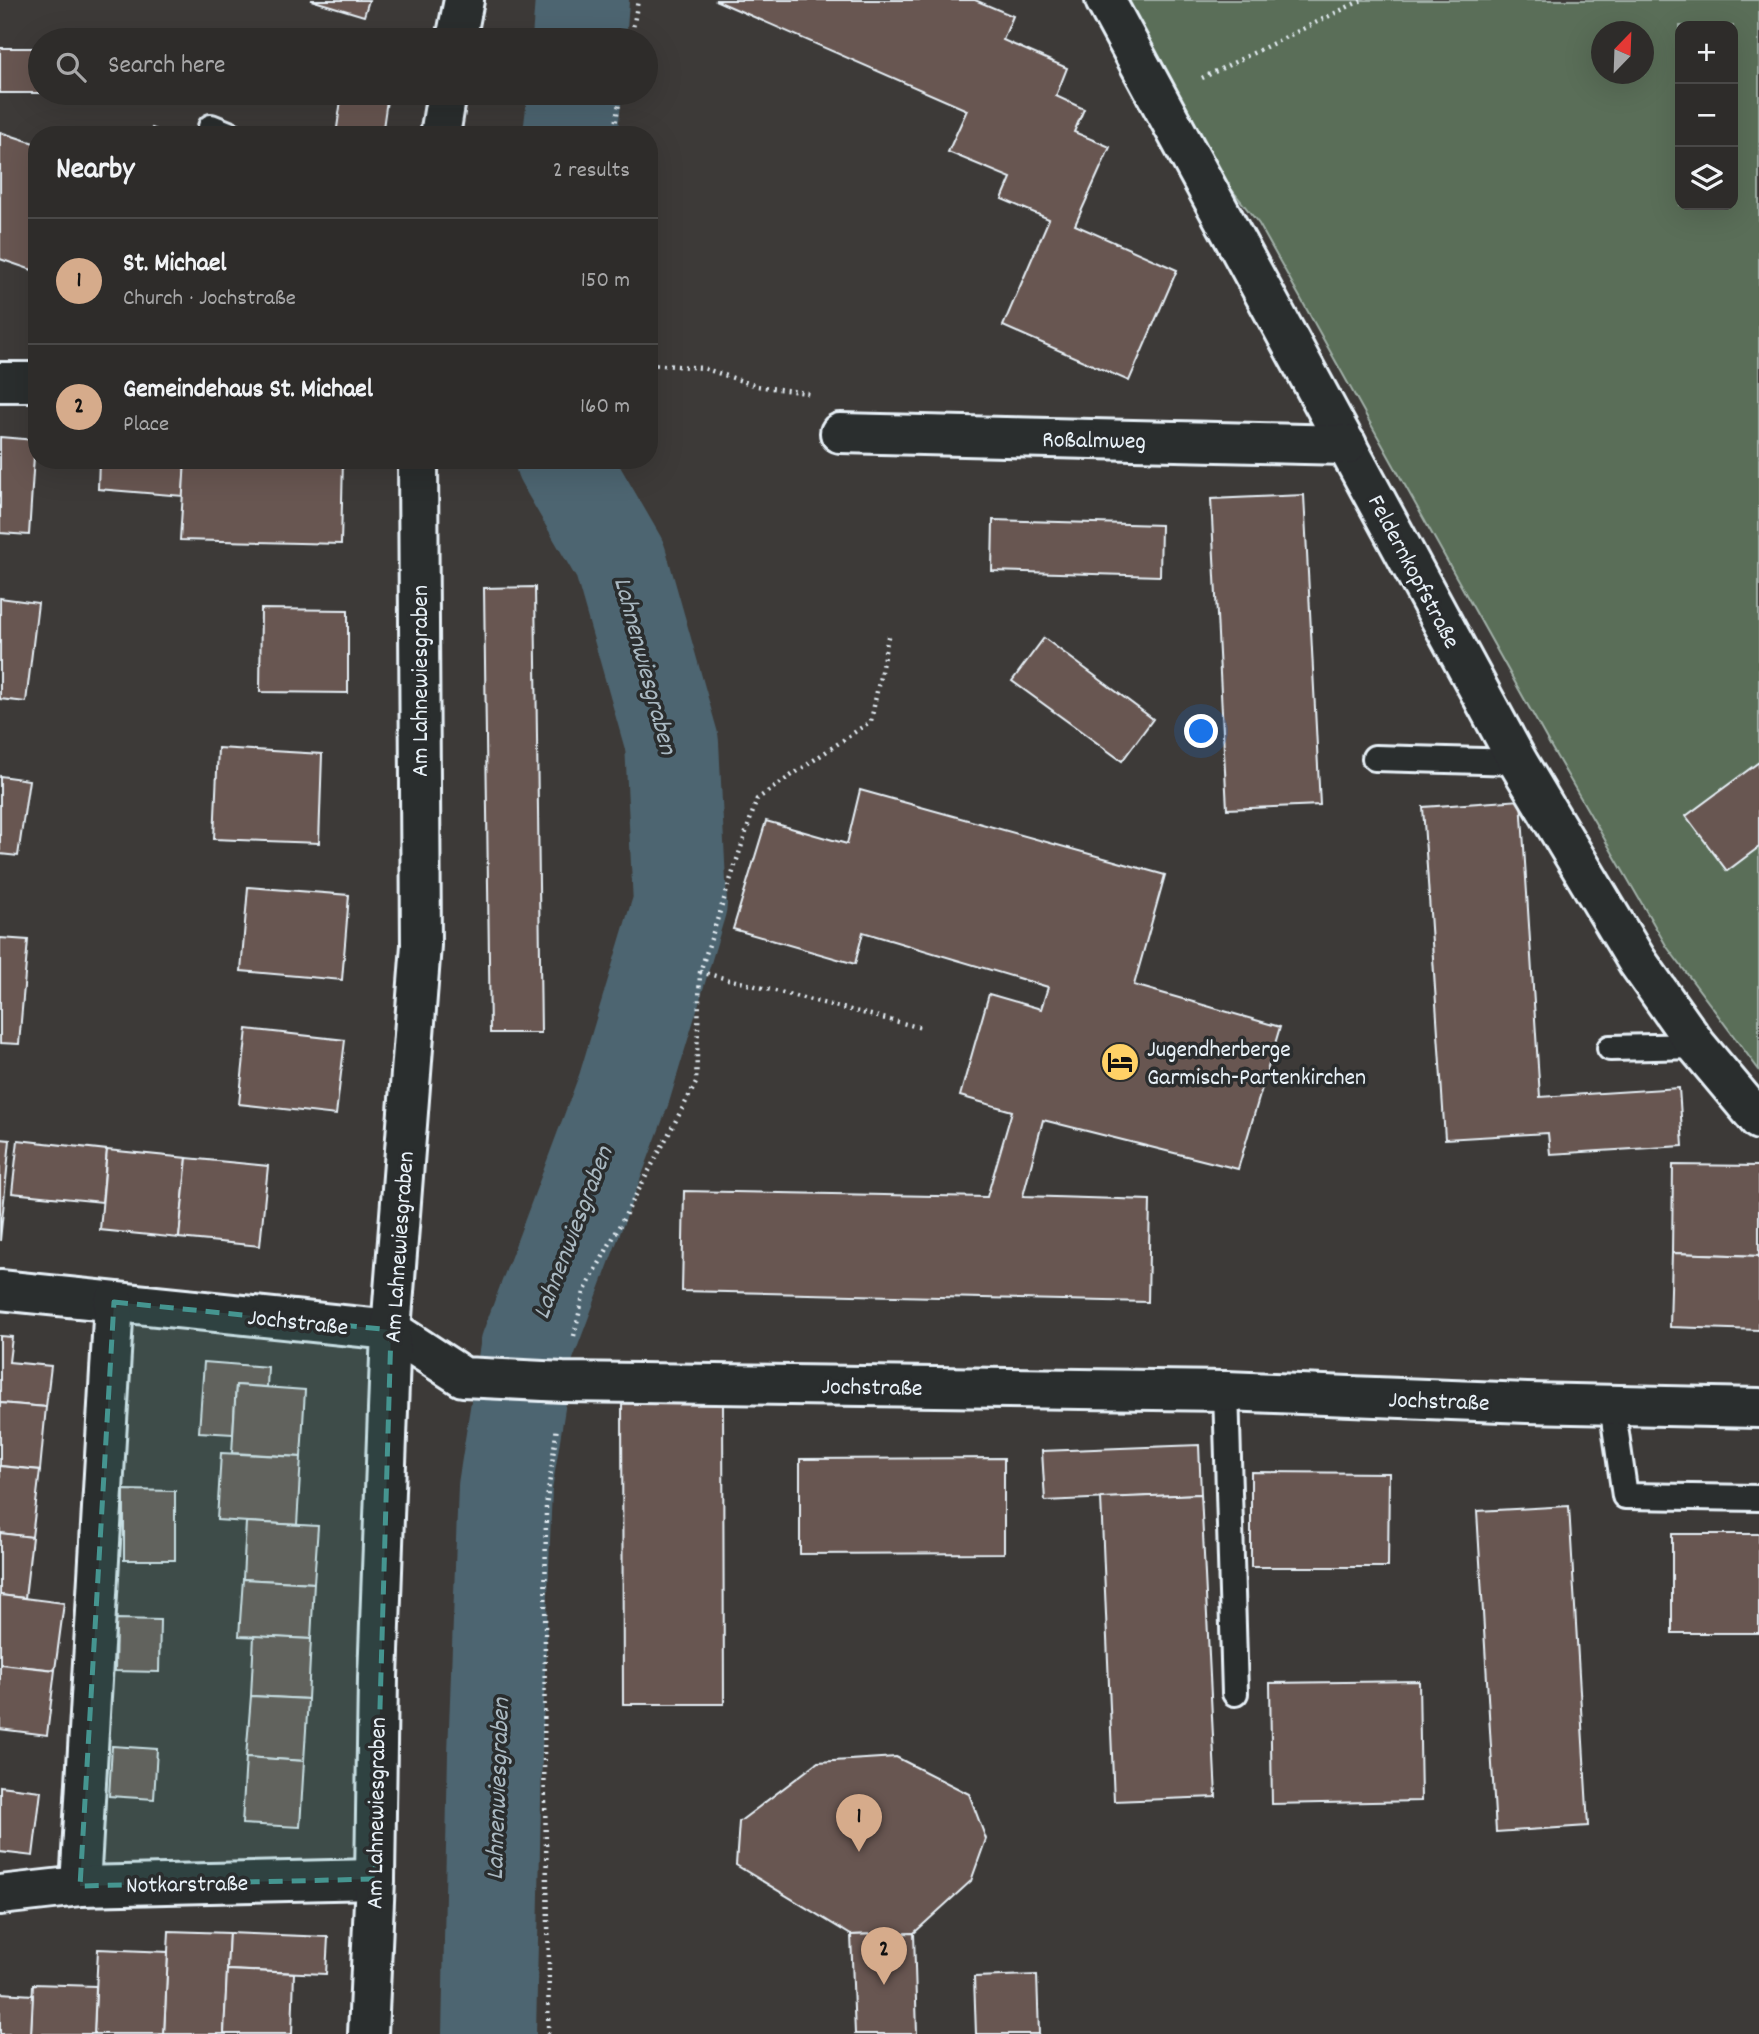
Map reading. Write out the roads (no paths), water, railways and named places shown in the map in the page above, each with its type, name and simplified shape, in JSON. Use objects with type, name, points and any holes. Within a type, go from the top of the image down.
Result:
[{"type":"street","points":[[458,28],[464,0]]},
{"type":"street","name":"Feldernkopfstraße","points":[[1105,0],[1518,762],[1637,961],[1697,1046],[1759,1120]]},
{"type":"street","points":[[442,126],[445,105]]},
{"type":"street","points":[[0,382],[28,382]]},
{"type":"street","name":"Roßalmweg","points":[[840,433],[1347,445]]},
{"type":"street","name":"Am Lahnewiesgraben","points":[[368,2034],[391,1331],[421,945],[418,469]]},
{"type":"street","name":"Jochstraße","points":[[0,1290],[391,1331],[463,1377],[564,1382],[1226,1391],[1759,1408]]},
{"type":"street","points":[[80,1886],[114,1302]]},
{"type":"street","name":"Notkarstraße","points":[[0,1895],[80,1886],[375,1879]]},
{"type":"lane","points":[[1375,758],[1518,762]]},
{"type":"lane","points":[[1610,1048],[1697,1046]]},
{"type":"lane","points":[[1226,1391],[1235,1693]]},
{"type":"lane","points":[[1612,1405],[1625,1496],[1759,1499]]},
{"type":"waterway","name":"Lahnenwiesgraben","points":[[580,28],[582,0]]},
{"type":"waterway","name":"Lahnenwiesgraben","points":[[571,126],[574,105]]},
{"type":"waterway","name":"Lahnenwiesgraben","points":[[489,2034],[495,1754],[505,1487],[527,1348],[624,1089],[680,903],[672,743],[620,560],[567,469]]},
{"type":"place","name":"Jugendherberge Garmisch-Partenkirchen","points":[[1120,1062]]},
{"type":"place","name":"St. Michael","points":[[859,1852]]},
{"type":"place","name":"Gemeindehaus St. Michael","points":[[884,1985]]}]
